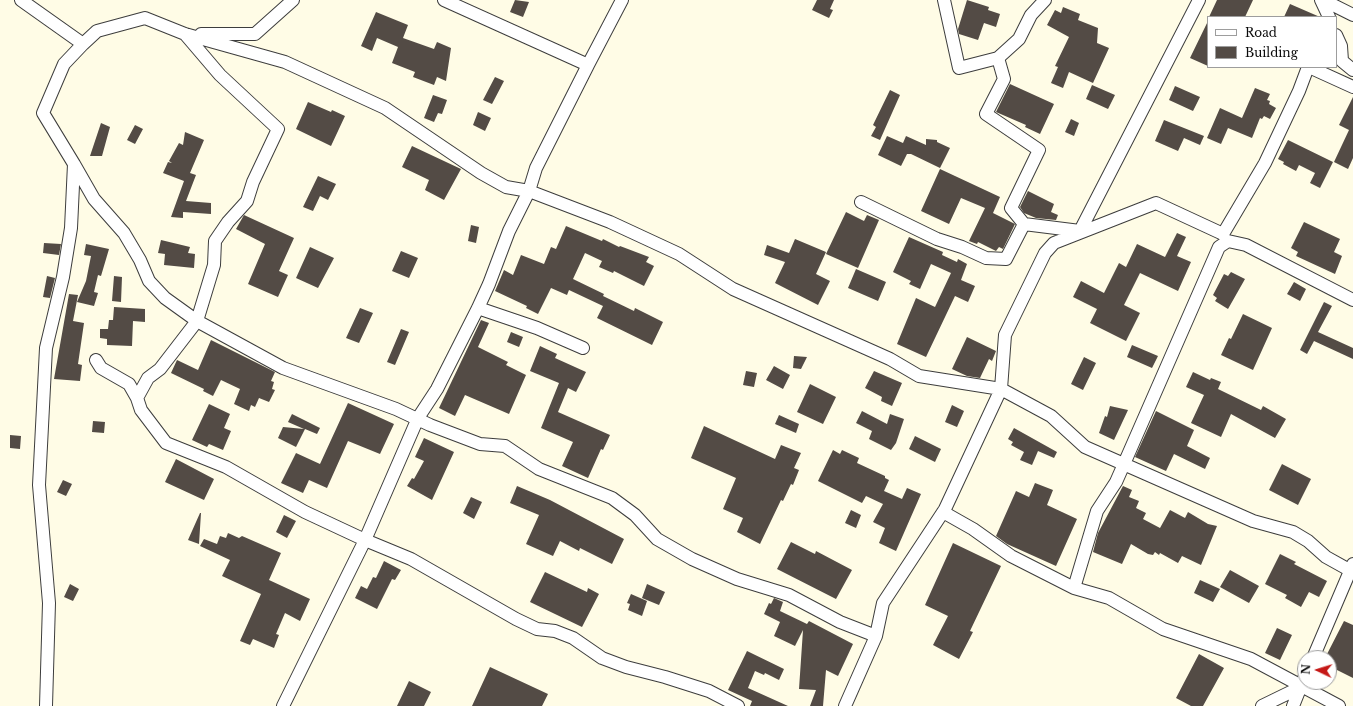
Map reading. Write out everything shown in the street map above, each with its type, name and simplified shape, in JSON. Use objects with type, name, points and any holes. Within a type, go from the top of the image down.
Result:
[{"type":"street","points":[[21,0],[83,44]]},
{"type":"street","points":[[185,34],[255,34],[293,0]]},
{"type":"street","points":[[444,0],[588,65]]},
{"type":"street","points":[[282,706],[365,540],[418,418],[437,389],[478,308],[489,284],[509,231],[529,191],[536,168],[622,0]]},
{"type":"street","points":[[944,0],[959,68],[998,58],[1019,39],[1031,15],[1045,0]]},
{"type":"street","points":[[1080,231],[1199,0]]},
{"type":"street","points":[[1322,0],[1353,15]]},
{"type":"street","points":[[1322,0],[1329,16]]},
{"type":"street","points":[[876,636],[840,622],[789,595],[737,579],[692,559],[657,539],[635,515],[612,498],[539,469],[505,446],[480,444],[430,425],[418,418],[283,368],[198,321],[165,298],[149,282],[140,260],[124,233],[94,199],[44,113],[64,64],[83,44],[98,32],[145,18],[185,34],[285,62],[385,108],[506,187],[529,191],[610,222],[680,254],[733,289],[883,356],[919,376],[1001,389],[1051,416],[1085,447],[1254,521],[1293,532],[1308,541],[1326,556],[1352,569],[1317,650]]},
{"type":"street","points":[[137,398],[148,378],[160,369],[198,321],[214,265],[215,241],[228,222],[248,201],[253,182],[278,129],[220,74],[185,34]]},
{"type":"street","points":[[1337,37],[1341,46],[1342,61],[1353,70]]},
{"type":"street","points":[[998,58],[1004,79],[986,114],[1039,150],[1011,208],[1024,224],[1080,231]]},
{"type":"street","points":[[845,706],[876,636],[883,604],[943,512],[1001,389],[1004,336],[1045,253],[1054,243],[1080,231],[1156,203],[1223,234],[1265,163],[1299,92],[1308,68]]},
{"type":"street","points":[[1310,68],[1353,87]]},
{"type":"street","points":[[46,706],[49,602],[39,484],[46,348],[63,277],[71,228],[74,164]]},
{"type":"street","points":[[861,202],[937,239],[962,247],[986,258],[1006,259],[1024,224]]},
{"type":"street","points":[[1074,588],[1097,512],[1116,482],[1219,247],[1228,241],[1246,245],[1353,300]]},
{"type":"street","points":[[478,308],[537,328],[583,348]]},
{"type":"street","points":[[96,360],[101,368],[129,384],[137,398],[140,410],[166,443],[226,467],[305,512],[365,540],[411,559],[516,619],[537,629],[555,631],[573,638],[602,658],[626,668],[665,677],[709,691],[738,706]]},
{"type":"street","points":[[943,512],[972,529],[1011,556],[1074,588],[1109,598],[1163,630],[1251,659],[1297,678]]},
{"type":"street","points":[[1262,706],[1297,685]]},
{"type":"street","points":[[1293,706],[1299,690]]},
{"type":"street","points":[[1316,690],[1339,706]]},
{"type":"building","points":[[515,0],[529,2],[523,17],[510,12]]},
{"type":"building","points":[[817,0],[834,0],[830,9],[833,10],[829,18],[812,10]]},
{"type":"building","points":[[967,0],[989,7],[988,10],[1000,14],[996,27],[984,23],[978,40],[959,34],[958,29]]},
{"type":"building","points":[[1217,0],[1253,0],[1245,16],[1209,16]]},
{"type":"building","points":[[1290,4],[1318,16],[1284,16]]},
{"type":"building","points":[[1063,7],[1080,14],[1078,20],[1098,28],[1097,43],[1109,48],[1093,83],[1069,72],[1063,88],[1051,83],[1058,67],[1055,66],[1069,37],[1047,25],[1055,10],[1061,13]]},
{"type":"building","points":[[376,12],[408,25],[403,38],[434,49],[437,42],[451,48],[446,81],[437,77],[434,85],[413,77],[415,72],[392,63],[398,47],[377,38],[372,51],[361,46]]},
{"type":"building","points":[[1207,23],[1207,66],[1190,58]]},
{"type":"building","points":[[495,77],[504,81],[492,104],[483,100]]},
{"type":"building","points":[[1010,84],[1054,104],[1040,134],[1025,127],[1026,125],[996,112]]},
{"type":"building","points":[[1092,85],[1115,95],[1108,109],[1086,99]]},
{"type":"building","points":[[1175,86],[1200,97],[1193,111],[1169,100]]},
{"type":"building","points":[[1255,88],[1270,94],[1267,100],[1270,101],[1269,104],[1276,108],[1270,119],[1264,116],[1262,119],[1260,118],[1252,138],[1228,128],[1221,144],[1207,138],[1220,108],[1242,118]]},
{"type":"building","points":[[890,90],[900,95],[880,140],[871,136],[876,127],[873,125]]},
{"type":"building","points":[[433,95],[447,100],[442,114],[438,113],[434,122],[424,118]]},
{"type":"building","points":[[1353,97],[1353,158],[1348,169],[1334,162],[1349,130],[1339,125]]},
{"type":"building","points":[[308,102],[331,112],[332,110],[345,116],[331,146],[296,129]]},
{"type":"building","points":[[478,112],[491,118],[485,131],[473,125]]},
{"type":"building","points":[[1071,119],[1079,123],[1074,136],[1065,132]]},
{"type":"building","points":[[1164,120],[1204,136],[1200,145],[1184,138],[1178,151],[1155,141]]},
{"type":"building","points":[[101,123],[110,127],[102,156],[90,156]]},
{"type":"building","points":[[135,125],[143,129],[135,144],[127,140]]},
{"type":"building","points":[[185,132],[204,140],[190,173],[196,175],[186,201],[211,203],[211,214],[183,212],[183,218],[171,217],[184,181],[163,173],[168,162],[172,163],[169,161],[179,143],[183,145]]},
{"type":"building","points":[[887,136],[903,143],[906,136],[926,145],[926,139],[937,140],[937,142],[950,148],[940,168],[911,154],[907,154],[901,166],[878,155]]},
{"type":"building","points":[[1288,140],[1333,162],[1320,188],[1310,183],[1315,173],[1299,165],[1296,171],[1283,164],[1284,162],[1278,159]]},
{"type":"building","points":[[412,146],[461,169],[444,200],[425,190],[429,180],[402,167]]},
{"type":"building","points":[[940,169],[1000,197],[993,213],[1015,224],[1003,249],[999,247],[996,251],[978,242],[977,244],[969,241],[985,208],[961,198],[949,224],[921,211]]},
{"type":"building","points":[[318,176],[336,184],[328,200],[320,196],[313,211],[303,207]]},
{"type":"building","points":[[1028,191],[1054,204],[1051,212],[1058,215],[1056,220],[1036,218],[1024,213],[1020,207]]},
{"type":"building","points":[[846,212],[864,221],[867,215],[879,220],[858,268],[826,254]]},
{"type":"building","points":[[244,215],[294,238],[279,271],[288,275],[278,297],[248,284],[265,244],[236,229]]},
{"type":"building","points":[[1304,222],[1340,239],[1334,252],[1342,256],[1335,274],[1296,256],[1298,252],[1291,248]]},
{"type":"building","points":[[471,225],[479,227],[476,243],[468,241]]},
{"type":"building","points":[[566,226],[602,241],[603,239],[619,247],[620,246],[649,257],[646,262],[654,266],[644,286],[614,271],[613,273],[599,267],[602,261],[585,253],[573,279],[634,311],[635,308],[663,322],[652,345],[597,318],[603,306],[569,290],[567,295],[551,288],[538,314],[526,308],[527,306],[495,291],[504,270],[513,275],[521,255],[544,264],[551,247],[556,249]]},
{"type":"building","points":[[1177,233],[1186,237],[1177,256],[1191,262],[1178,291],[1140,273],[1124,305],[1140,313],[1126,341],[1090,323],[1097,309],[1073,297],[1081,281],[1104,293],[1119,263],[1126,267],[1137,244],[1165,257]]},
{"type":"building","points":[[909,237],[943,252],[942,255],[957,262],[958,259],[967,264],[961,280],[975,286],[968,302],[955,296],[926,357],[897,344],[916,298],[935,307],[951,273],[931,264],[920,289],[909,284],[911,281],[893,272]]},
{"type":"building","points":[[795,239],[826,252],[816,274],[830,281],[818,305],[775,283],[785,262],[764,255],[767,245],[789,253]]},
{"type":"building","points":[[161,240],[190,247],[188,253],[195,254],[194,268],[164,265],[165,254],[158,253]]},
{"type":"building","points":[[44,243],[61,244],[59,255],[43,253]]},
{"type":"building","points":[[86,244],[109,249],[101,276],[98,275],[94,292],[98,293],[94,306],[77,302],[86,281],[91,256],[84,255]]},
{"type":"building","points":[[310,247],[334,258],[318,288],[296,278]]},
{"type":"building","points":[[401,251],[418,258],[409,278],[392,271]]},
{"type":"building","points":[[856,269],[886,282],[878,301],[848,288]]},
{"type":"building","points":[[1231,272],[1245,279],[1228,309],[1215,301],[1217,298],[1213,295],[1224,274],[1228,276]]},
{"type":"building","points":[[47,276],[55,278],[50,298],[43,297]]},
{"type":"building","points":[[114,276],[122,277],[121,302],[112,301]]},
{"type":"building","points":[[1294,282],[1306,289],[1300,301],[1287,294]]},
{"type":"building","points":[[69,294],[78,295],[73,321],[84,323],[78,364],[82,365],[80,381],[54,379]]},
{"type":"building","points":[[1324,302],[1332,306],[1318,332],[1353,348],[1353,359],[1314,341],[1307,354],[1300,350]]},
{"type":"building","points":[[114,307],[145,309],[145,322],[133,321],[132,346],[107,345],[107,339],[100,338],[100,329],[108,329],[109,320],[113,320]]},
{"type":"building","points":[[360,308],[373,313],[359,343],[346,338]]},
{"type":"building","points":[[1243,314],[1272,328],[1253,370],[1221,355],[1229,338],[1231,339]]},
{"type":"building","points":[[481,320],[489,323],[478,347],[508,362],[506,365],[526,375],[509,414],[465,395],[455,416],[439,408]]},
{"type":"building","points":[[401,329],[409,332],[395,365],[387,362]]},
{"type":"building","points":[[511,332],[523,337],[519,347],[507,342]]},
{"type":"building","points":[[967,337],[996,351],[992,361],[989,359],[980,378],[967,376],[952,369]]},
{"type":"building","points":[[211,340],[275,372],[271,381],[274,382],[272,389],[275,390],[269,402],[259,398],[255,407],[251,405],[249,411],[234,404],[240,389],[221,380],[213,396],[203,391],[204,389],[171,373],[177,360],[198,370]]},
{"type":"building","points":[[1132,345],[1158,356],[1152,368],[1127,357]]},
{"type":"building","points":[[540,346],[557,354],[555,358],[586,372],[576,392],[568,388],[558,412],[610,435],[603,450],[601,449],[588,478],[562,466],[573,442],[541,428],[559,383],[530,371]]},
{"type":"building","points":[[794,356],[807,357],[801,369],[793,368]]},
{"type":"building","points":[[1084,357],[1096,363],[1083,390],[1071,384]]},
{"type":"building","points":[[774,366],[790,375],[783,389],[766,380]]},
{"type":"building","points":[[746,371],[757,373],[754,387],[743,385]]},
{"type":"building","points":[[874,371],[902,383],[892,406],[881,401],[882,397],[865,388]]},
{"type":"building","points":[[1193,372],[1210,380],[1211,378],[1221,382],[1218,389],[1261,410],[1263,406],[1286,419],[1275,438],[1231,414],[1221,437],[1191,423],[1204,395],[1186,387]]},
{"type":"building","points":[[810,384],[836,397],[823,424],[797,412]]},
{"type":"building","points":[[348,403],[394,424],[380,454],[348,441],[327,488],[309,480],[303,493],[281,483],[296,453],[320,464]]},
{"type":"building","points":[[209,404],[230,414],[224,428],[231,431],[223,450],[209,444],[207,447],[192,440]]},
{"type":"building","points":[[952,405],[964,411],[957,427],[945,422]]},
{"type":"building","points":[[1110,406],[1128,410],[1114,440],[1099,433],[1105,416],[1107,417]]},
{"type":"building","points":[[862,411],[887,424],[890,414],[904,419],[896,443],[891,450],[869,439],[872,431],[856,423]]},
{"type":"building","points":[[1156,411],[1194,430],[1187,446],[1210,458],[1205,469],[1174,454],[1166,471],[1135,457]]},
{"type":"building","points":[[292,414],[320,428],[317,434],[305,429],[296,447],[278,438],[283,427],[304,429],[288,422]]},
{"type":"building","points":[[779,415],[799,424],[796,433],[775,424]]},
{"type":"building","points":[[93,421],[105,422],[104,433],[92,432]]},
{"type":"building","points":[[704,426],[775,459],[781,445],[801,453],[794,468],[799,470],[793,485],[791,484],[783,501],[781,500],[760,544],[737,532],[743,518],[723,509],[736,478],[691,458]]},
{"type":"building","points":[[1014,428],[1057,452],[1054,458],[1038,451],[1032,465],[1020,460],[1024,452],[1011,445],[1013,442],[1008,439]]},
{"type":"building","points":[[10,435],[21,436],[20,449],[10,448]]},
{"type":"building","points":[[915,436],[941,449],[935,462],[909,449]]},
{"type":"building","points":[[424,438],[454,452],[432,500],[407,486],[412,478],[414,479],[424,461],[415,457]]},
{"type":"building","points":[[833,450],[840,454],[842,450],[859,458],[857,463],[885,476],[885,478],[889,480],[884,491],[902,499],[907,488],[921,494],[896,551],[879,543],[885,528],[873,522],[883,504],[866,496],[862,503],[818,481]]},
{"type":"building","points":[[176,459],[214,479],[204,500],[165,482]]},
{"type":"building","points":[[1282,464],[1311,479],[1298,505],[1269,490]]},
{"type":"building","points":[[63,480],[72,484],[66,496],[57,492]]},
{"type":"building","points":[[1035,483],[1053,490],[1047,505],[1077,519],[1056,566],[1007,544],[996,536],[1016,491],[1029,497]]},
{"type":"building","points":[[517,486],[550,500],[624,539],[612,564],[580,548],[579,551],[560,541],[553,556],[526,544],[539,515],[510,503]]},
{"type":"building","points":[[1123,486],[1132,490],[1129,497],[1139,501],[1136,508],[1146,513],[1143,519],[1160,528],[1170,510],[1185,518],[1188,512],[1208,524],[1217,526],[1201,565],[1182,556],[1178,563],[1160,553],[1159,555],[1155,552],[1153,555],[1148,554],[1131,544],[1122,564],[1093,552],[1098,533]]},
{"type":"building","points":[[471,497],[482,502],[474,519],[463,513]]},
{"type":"building","points":[[851,510],[861,515],[856,528],[845,523]]},
{"type":"building","points":[[201,513],[199,544],[188,540]]},
{"type":"building","points":[[284,515],[296,521],[287,538],[276,532]]},
{"type":"building","points":[[228,533],[239,538],[242,536],[281,553],[269,580],[310,599],[300,621],[285,613],[276,634],[279,635],[274,648],[253,639],[250,645],[240,641],[261,594],[222,576],[230,560],[200,546],[204,539],[217,544],[220,536],[226,538]]},
{"type":"building","points":[[791,542],[815,554],[816,551],[852,570],[836,599],[777,569]]},
{"type":"building","points":[[953,543],[1001,566],[970,631],[973,632],[959,659],[933,645],[948,616],[925,605]]},
{"type":"building","points":[[1280,554],[1296,562],[1294,564],[1327,581],[1319,597],[1309,592],[1301,607],[1285,598],[1287,595],[1265,584]]},
{"type":"building","points":[[384,561],[401,570],[395,580],[392,579],[377,609],[355,598],[361,586],[367,589],[373,577],[376,578]]},
{"type":"building","points":[[1230,570],[1259,586],[1249,603],[1220,587]]},
{"type":"building","points":[[545,572],[587,592],[588,588],[599,594],[582,627],[530,602]]},
{"type":"building","points":[[1200,580],[1220,589],[1213,602],[1194,593]]},
{"type":"building","points":[[70,584],[79,589],[73,601],[64,597]]},
{"type":"building","points":[[647,584],[665,592],[659,605],[642,598]]},
{"type":"building","points":[[631,594],[647,601],[642,616],[628,610],[630,604],[627,603]]},
{"type":"building","points":[[774,598],[783,602],[780,611],[807,624],[809,621],[853,644],[838,676],[826,670],[823,706],[810,706],[816,690],[799,689],[803,630],[795,646],[774,636],[780,622],[764,614],[769,603],[771,604]]},
{"type":"building","points":[[1344,621],[1353,625],[1353,678],[1337,670],[1337,650],[1329,650]]},
{"type":"building","points":[[1277,628],[1292,635],[1280,660],[1265,653]]},
{"type":"building","points":[[747,651],[784,669],[779,680],[765,673],[764,675],[755,671],[748,688],[788,706],[750,706],[752,701],[728,690]]},
{"type":"building","points":[[1199,654],[1224,668],[1203,706],[1191,706],[1176,698]]},
{"type":"building","points":[[490,667],[548,694],[542,706],[472,706]]},
{"type":"building","points":[[409,681],[431,692],[424,706],[397,706]]}]
